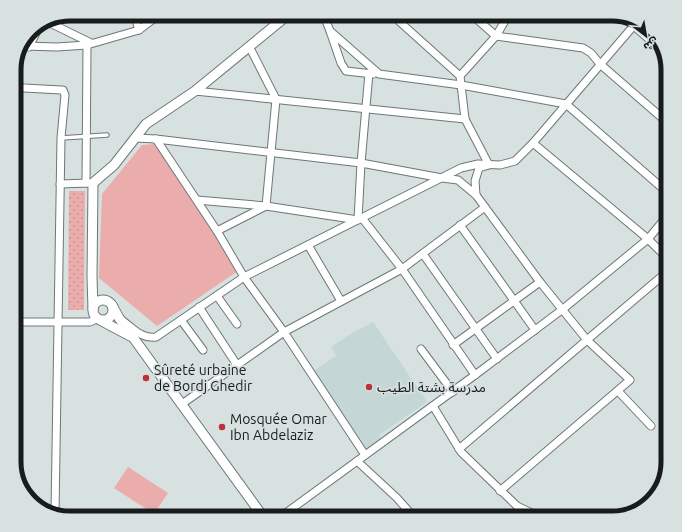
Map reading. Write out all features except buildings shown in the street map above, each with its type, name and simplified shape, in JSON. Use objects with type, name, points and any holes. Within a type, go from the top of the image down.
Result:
[{"type":"main road","points":[[97,316],[92,277],[90,183],[114,165],[146,124],[195,91],[280,21]]},
{"type":"main road","points":[[92,277],[96,287],[110,303],[119,318],[259,511]]},
{"type":"main road","points":[[97,316],[98,302],[110,303]]},
{"type":"main road","points":[[97,316],[107,319],[112,315],[113,312],[110,303]]},
{"type":"main road","points":[[97,316],[136,340]]},
{"type":"street","points":[[136,21],[139,30]]},
{"type":"street","points":[[27,46],[57,47],[89,44],[139,30],[151,21]]},
{"type":"street","points":[[327,21],[341,63],[346,71],[461,85],[566,104],[661,187]]},
{"type":"street","points":[[400,21],[460,76],[465,119],[489,165]]},
{"type":"street","points":[[479,21],[496,36],[583,48],[591,53],[600,64],[661,117]]},
{"type":"street","points":[[460,76],[496,36],[505,21]]},
{"type":"street","points":[[53,25],[89,44]]},
{"type":"street","points":[[119,318],[143,336],[148,338],[156,336],[244,277],[461,168],[478,164],[500,165],[515,161],[533,143],[633,26]]},
{"type":"street","points":[[330,31],[379,74]]},
{"type":"street","points":[[60,184],[90,183],[86,137],[89,44]]},
{"type":"street","points":[[250,46],[276,99],[266,206]]},
{"type":"street","points":[[369,73],[361,163],[360,219],[402,269],[475,375]]},
{"type":"street","points":[[21,87],[63,90],[65,95],[61,138],[55,508]]},
{"type":"street","points":[[195,91],[465,119]]},
{"type":"street","points":[[136,138],[156,139],[361,163],[458,180],[476,196],[540,282],[587,339],[630,380],[500,491]]},
{"type":"street","points":[[156,139],[217,231],[244,277],[284,332],[365,456]]},
{"type":"street","points":[[533,143],[648,239],[661,252]]},
{"type":"street","points":[[476,196],[475,181],[479,168],[489,165]]},
{"type":"street","points":[[197,200],[266,206],[360,219]]},
{"type":"street","points":[[217,231],[266,206]]},
{"type":"street","points":[[182,404],[284,332],[402,269],[485,207]]},
{"type":"street","points":[[289,511],[453,392],[563,309],[648,239],[661,223]]},
{"type":"street","points":[[460,225],[535,330]]},
{"type":"street","points":[[308,245],[341,301]]},
{"type":"street","points":[[423,254],[497,359]]},
{"type":"street","points":[[459,449],[661,277]]},
{"type":"street","points":[[453,345],[540,282]]},
{"type":"street","points":[[217,296],[238,324]]},
{"type":"street","points":[[199,307],[237,365]]},
{"type":"street","points":[[21,322],[90,322],[97,316]]},
{"type":"street","points":[[181,320],[203,350]]},
{"type":"street","points":[[421,350],[453,392]]},
{"type":"street","points":[[618,391],[651,426]]},
{"type":"street","points":[[433,406],[461,452],[500,491],[517,506],[527,511]]},
{"type":"street","points":[[357,461],[409,511]]},
{"type":"lane","points":[[61,138],[107,135]]},
{"type":"shaded area","points":[[155,144],[217,234],[238,271],[157,326],[99,278],[102,194],[142,145]]},
{"type":"shaded area","points":[[69,191],[85,191],[84,310],[68,310]]},
{"type":"shaded area","name":"مدرسة بشتة الطيب","points":[[373,322],[427,402],[379,435],[382,440],[366,450],[361,441],[359,442],[312,372],[336,356],[331,347]]},
{"type":"shaded area","points":[[128,467],[168,493],[156,511],[149,511],[114,488]]},
{"type":"place","name":"Sûreté urbaine de Bordj Ghedir","points":[[146,378]]},
{"type":"place","name":"مدرسة بشتة الطيب","points":[[369,387]]},
{"type":"place","name":"Mosquée Omar Ibn Abdelaziz","points":[[222,427]]}]
